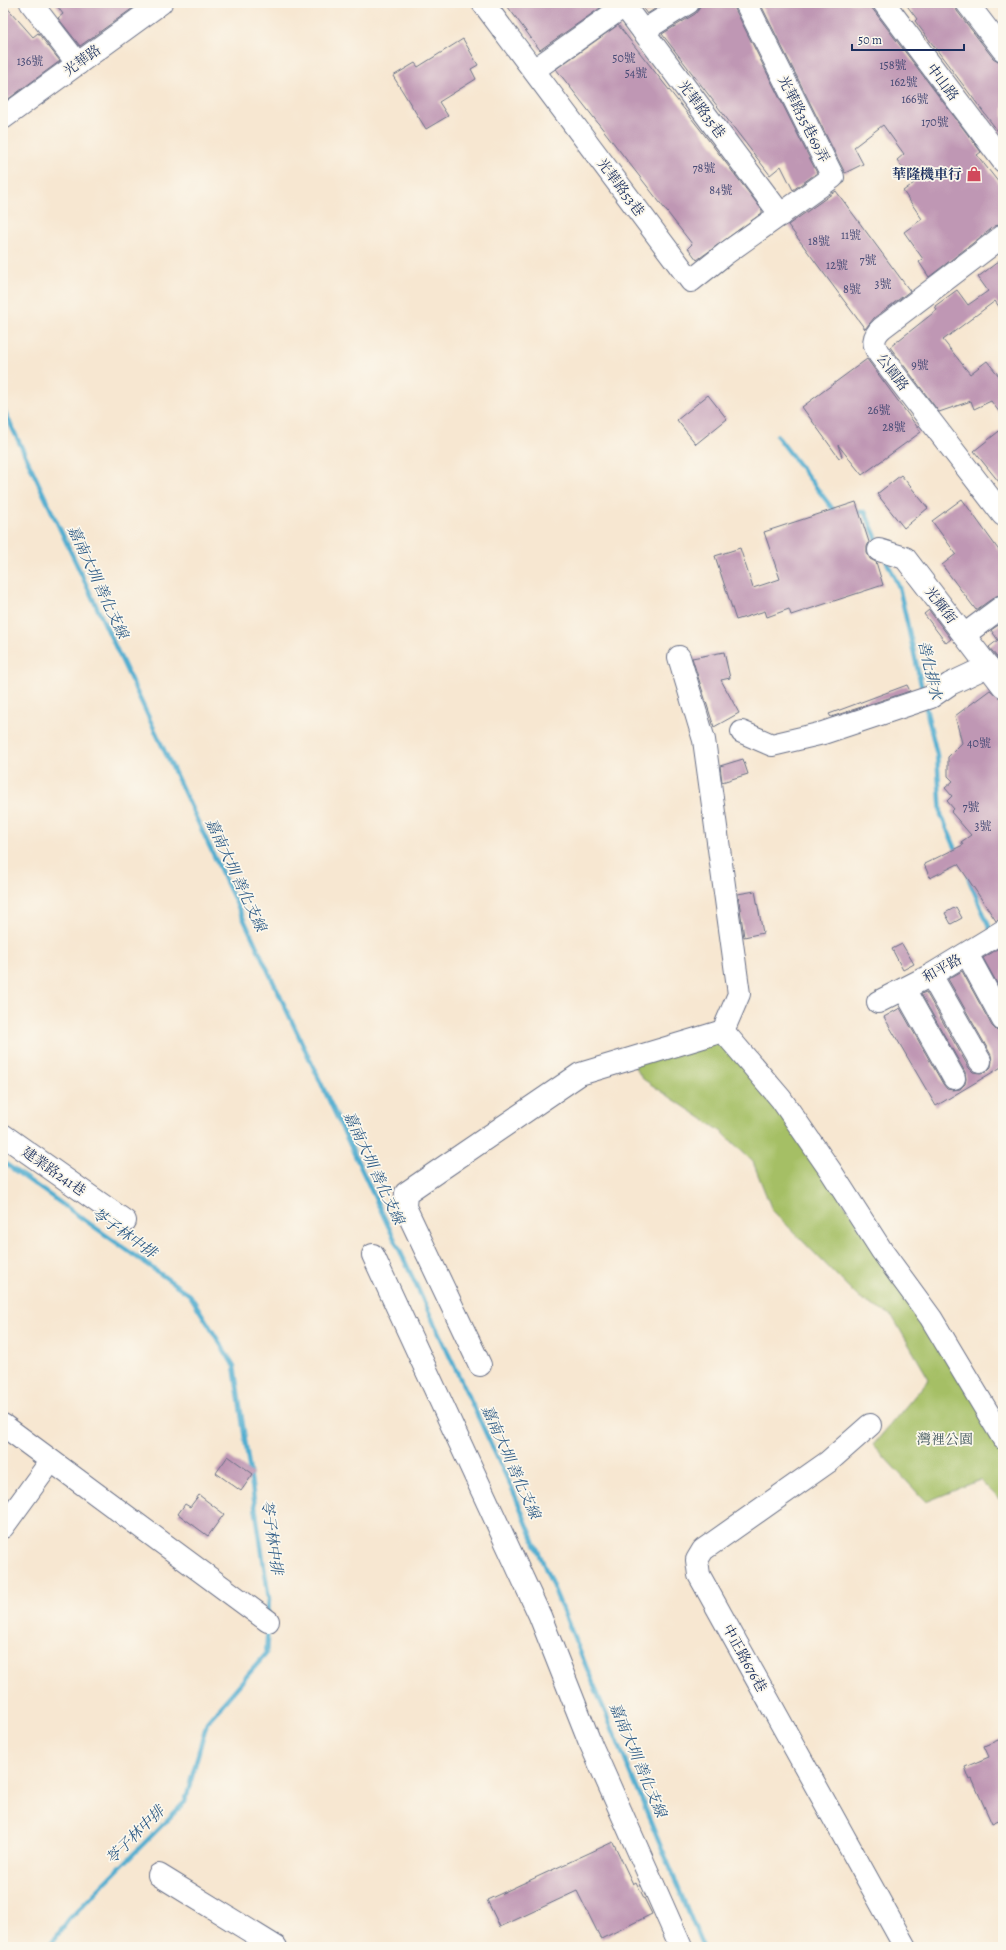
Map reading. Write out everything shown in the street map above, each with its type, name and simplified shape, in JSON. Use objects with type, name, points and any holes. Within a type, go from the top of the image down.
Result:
[{"type":"street","points":[[31,3],[78,64]]},
{"type":"street","name":"光華路53巷","points":[[483,3],[691,281],[725,254],[782,215]]},
{"type":"street","points":[[643,31],[688,3]]},
{"type":"street","name":"光華路35巷69弄","points":[[746,3],[833,177],[782,215]]},
{"type":"street","name":"中山路","points":[[884,3],[1003,161]]},
{"type":"street","points":[[967,3],[1003,50]]},
{"type":"street","name":"光華路","points":[[3,118],[78,64],[156,4]]},
{"type":"street","points":[[534,70],[623,4]]},
{"type":"street","name":"光華路35巷","points":[[623,4],[782,215]]},
{"type":"street","name":"公園路","points":[[1003,236],[882,328],[876,335],[874,342],[879,354],[1003,515]]},
{"type":"street","name":"光輝街","points":[[879,550],[905,558],[964,635],[1003,606]]},
{"type":"street","points":[[964,635],[1003,686]]},
{"type":"street","points":[[480,1365],[405,1207],[406,1193],[580,1074],[723,1031],[739,994],[704,740],[679,657]]},
{"type":"street","points":[[742,732],[772,745],[823,733],[924,699],[950,684],[988,666]]},
{"type":"street","name":"和平路","points":[[878,1002],[931,975],[998,934]]},
{"type":"street","points":[[967,954],[1003,1020]]},
{"type":"street","points":[[931,975],[980,1061]]},
{"type":"street","points":[[904,989],[954,1078]]},
{"type":"street","points":[[723,1031],[780,1099],[826,1164],[882,1251],[931,1318],[1003,1438]]},
{"type":"street","name":"建業路241巷","points":[[3,1135],[125,1221]]},
{"type":"street","points":[[373,1255],[540,1616],[589,1740],[681,1947]]},
{"type":"street","points":[[3,1425],[268,1621]]},
{"type":"street","name":"中正路676巷","points":[[870,1425],[828,1462],[703,1550],[697,1560],[699,1575],[905,1947]]},
{"type":"street","points":[[3,1526],[51,1461]]},
{"type":"street","points":[[159,1875],[276,1947]]},
{"type":"green space","name":"灣裡公園","points":[[723,1039],[758,1080],[1003,1431],[1003,1503],[980,1480],[926,1502],[873,1445],[929,1379],[892,1316],[859,1298],[772,1210],[753,1162],[722,1132],[643,1079],[627,1056]]},
{"type":"building","points":[[3,3],[33,37],[38,33],[60,61],[3,103]]},
{"type":"building","points":[[55,3],[140,3],[80,46],[58,18],[63,14]]},
{"type":"building","points":[[505,3],[600,3],[603,6],[540,50]]},
{"type":"building","points":[[639,3],[664,3],[647,14]]},
{"type":"building","points":[[700,3],[734,3],[735,9],[817,173],[793,190],[781,166],[770,175],[662,34],[695,14],[699,9]]},
{"type":"building","points":[[760,3],[868,3],[981,152],[977,155],[1003,188],[1003,224],[995,226],[929,277],[919,262],[923,259],[904,232],[922,219],[903,191],[914,183],[897,160],[904,154],[883,125],[854,147],[863,164],[845,173]]},
{"type":"building","points":[[905,3],[955,3],[957,11],[993,58],[1003,62],[1003,138],[915,21],[917,19]]},
{"type":"building","points":[[618,25],[762,210],[762,213],[697,260],[688,248],[692,244],[556,69]]},
{"type":"building","points":[[463,39],[478,65],[471,69],[476,79],[439,102],[448,116],[426,129],[393,76],[415,63],[418,67]]},
{"type":"building","points":[[836,191],[910,291],[874,318],[865,329],[788,225]]},
{"type":"building","points":[[1003,258],[1003,312],[995,301],[943,340],[970,374],[987,361],[1003,381],[1003,417],[991,401],[974,409],[971,401],[939,412],[890,347],[937,310],[935,306],[957,290],[968,305],[988,291],[978,277]]},
{"type":"building","points":[[867,359],[921,432],[862,475],[838,445],[842,457],[839,458],[802,407]]},
{"type":"building","points":[[708,395],[727,419],[696,444],[677,420]]},
{"type":"building","points":[[1003,428],[1003,487],[974,451]]},
{"type":"building","points":[[901,475],[928,508],[904,528],[877,494]]},
{"type":"building","points":[[962,499],[1003,556],[1003,594],[996,596],[976,610],[942,565],[956,554],[932,521]]},
{"type":"building","points":[[856,502],[869,542],[867,553],[870,559],[876,562],[883,585],[791,615],[789,609],[767,617],[765,611],[736,620],[715,556],[740,548],[753,588],[780,579],[764,532]]},
{"type":"building","points":[[929,610],[951,639],[946,643],[924,614]]},
{"type":"building","points":[[1003,622],[1003,665],[989,647],[998,640],[991,630]]},
{"type":"building","points":[[724,652],[730,678],[721,680],[739,713],[714,727],[692,658]]},
{"type":"building","points":[[907,685],[910,691],[831,717],[829,714]]},
{"type":"building","points":[[990,690],[998,697],[1003,698],[1003,919],[996,921],[958,864],[930,878],[924,864],[963,845],[961,842],[971,835],[951,812],[954,809],[947,801],[952,796],[945,788],[953,781],[948,776],[948,757],[962,743],[955,716]]},
{"type":"building","points":[[743,759],[748,774],[722,782],[720,766]]},
{"type":"building","points":[[755,891],[763,933],[744,937],[738,894]]},
{"type":"building","points":[[956,907],[962,918],[951,924],[945,913]]},
{"type":"building","points":[[902,944],[914,964],[903,970],[892,949]]},
{"type":"building","points":[[1003,946],[1003,994],[983,958]]},
{"type":"building","points":[[962,971],[992,1026],[997,1031],[1003,1032],[1003,1066],[936,1106],[884,1017],[900,1008],[943,1084],[947,1089],[960,1089],[965,1084],[965,1072],[921,994],[926,992],[969,1068],[973,1072],[986,1072],[991,1067],[991,1055],[948,979]]},
{"type":"building","points":[[228,1456],[253,1474],[241,1491],[216,1473]]},
{"type":"building","points":[[199,1495],[224,1514],[208,1536],[178,1514],[185,1504],[190,1507]]},
{"type":"building","points":[[1003,1738],[1003,1819],[992,1824],[965,1767],[989,1757],[984,1746]]},
{"type":"building","points":[[613,1842],[633,1884],[636,1882],[652,1914],[601,1939],[577,1891],[500,1927],[487,1900]]},
{"type":"waterway","name":"嘉南大圳 善化支線","points":[[3,408],[514,1493],[703,1947]]},
{"type":"waterway","name":"善化排水","points":[[777,436],[835,512],[838,512]]},
{"type":"waterway","name":"善化排水","points":[[855,512],[865,512],[879,544]]},
{"type":"waterway","name":"善化排水","points":[[886,560],[899,587],[923,693]]},
{"type":"waterway","name":"善化排水","points":[[925,704],[937,755],[941,815],[958,854]]},
{"type":"waterway","name":"善化排水","points":[[968,877],[991,931]]},
{"type":"waterway","name":"苓子林中排","points":[[3,1162],[190,1295],[234,1366],[269,1599],[268,1612]]},
{"type":"waterway","name":"苓子林中排","points":[[49,1947],[69,1919],[185,1802],[207,1722],[266,1654],[268,1626]]},
{"type":"place","name":"華隆機車行","points":[[974,174]]}]
